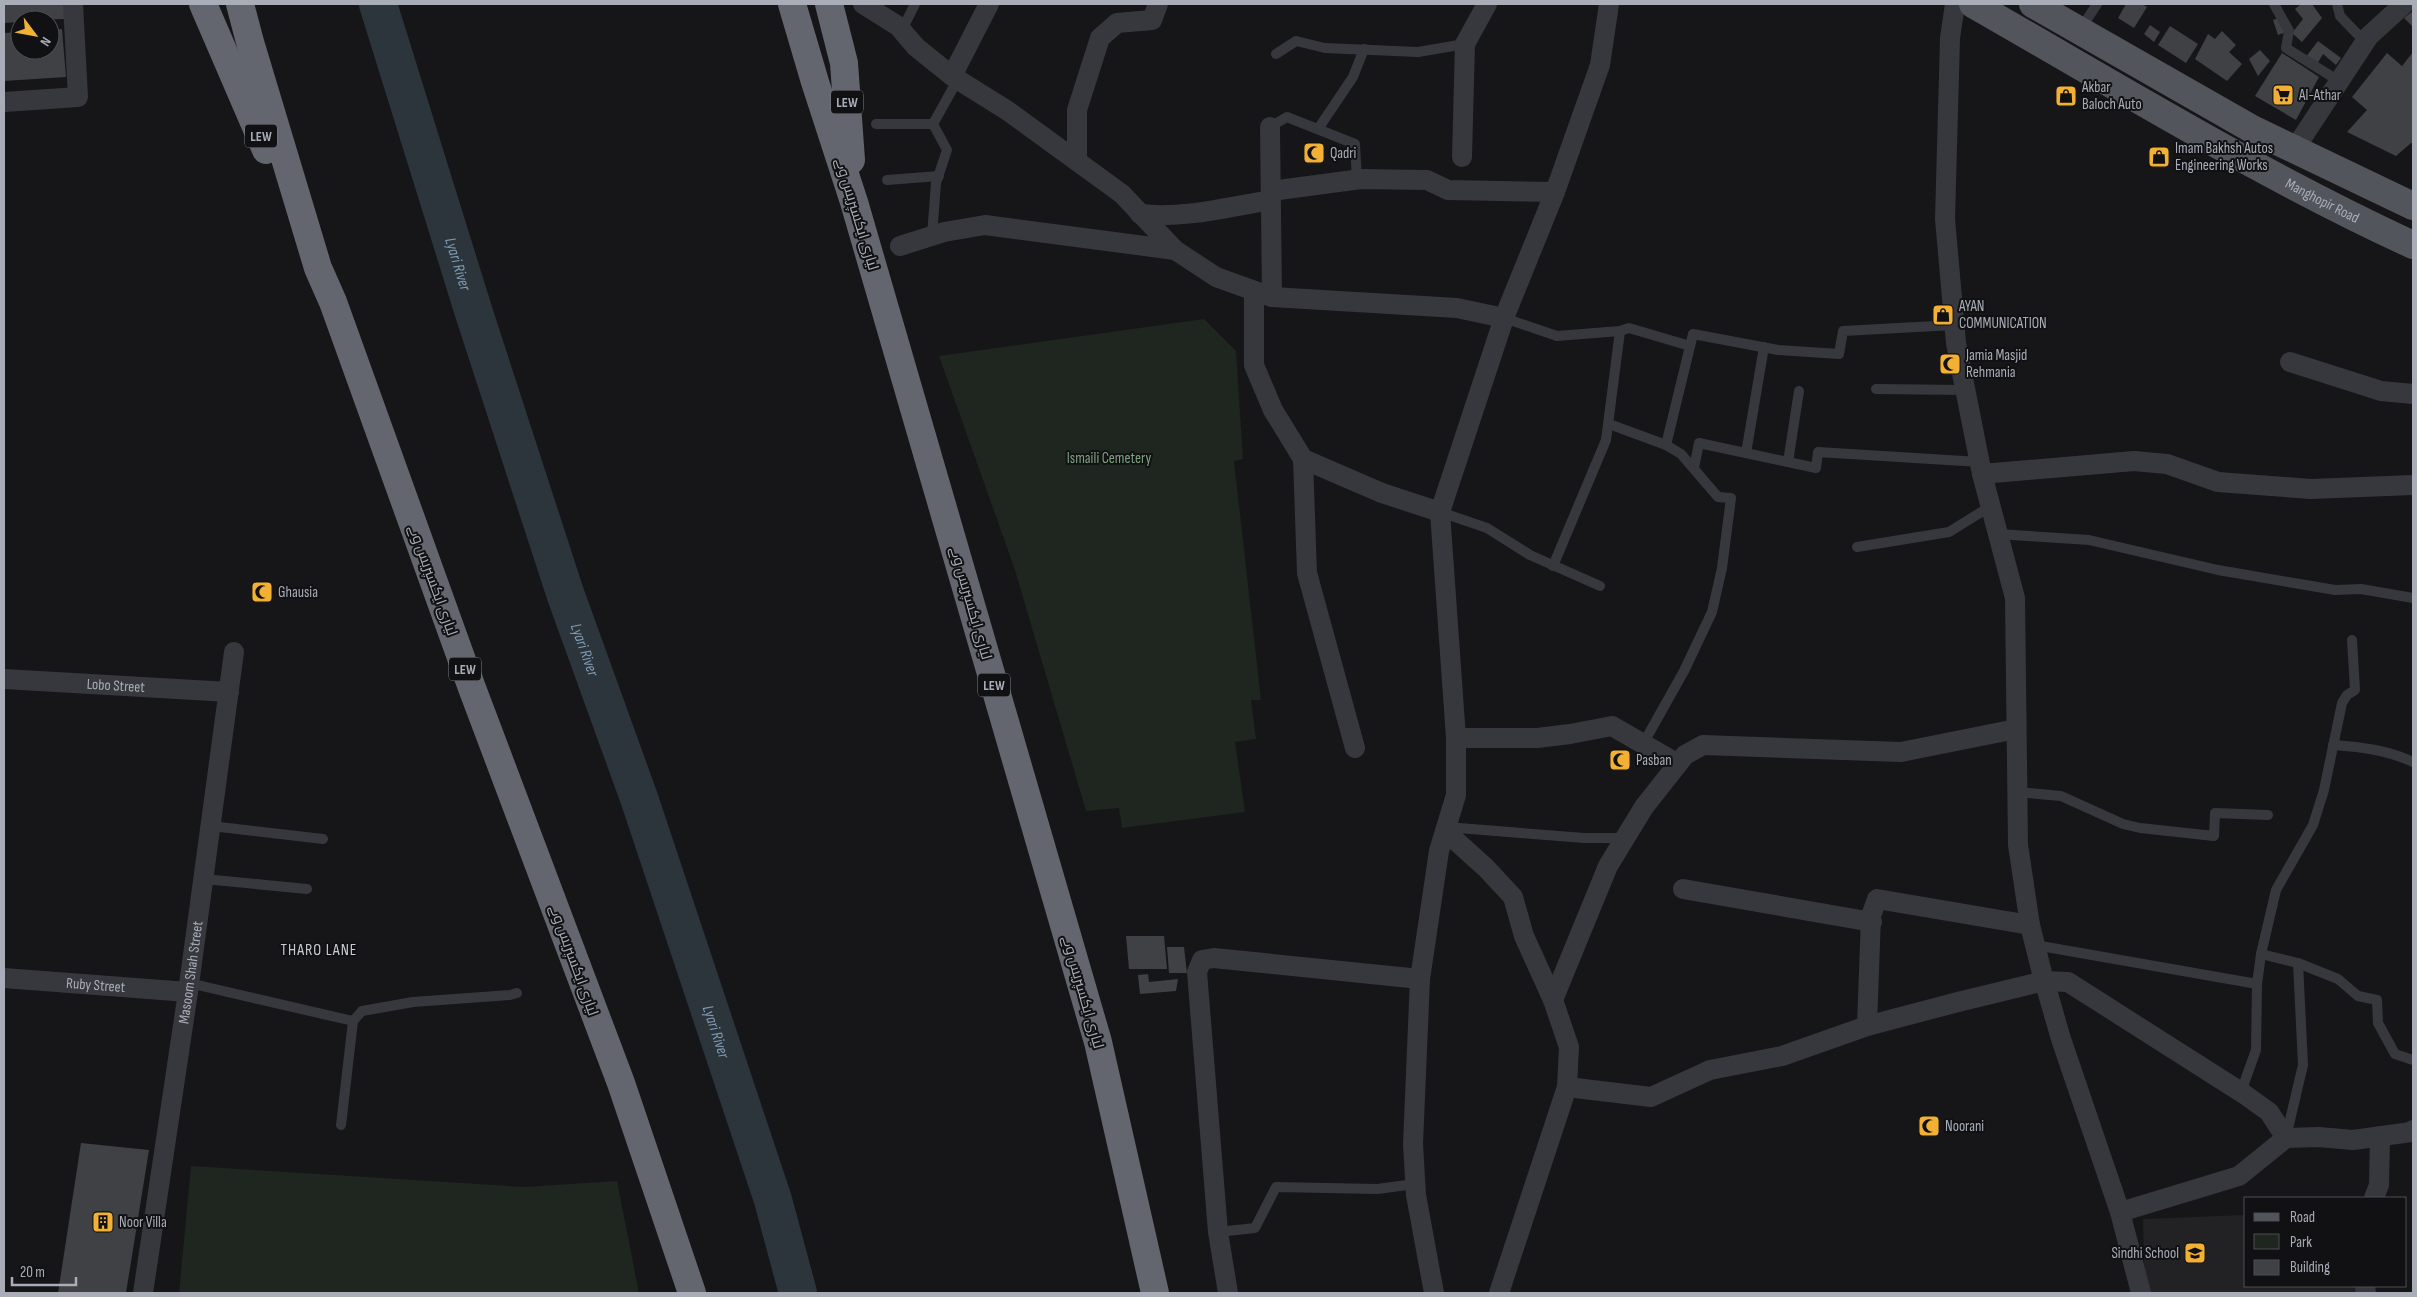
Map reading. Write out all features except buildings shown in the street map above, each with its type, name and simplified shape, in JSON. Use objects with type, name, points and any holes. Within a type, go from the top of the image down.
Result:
[{"type":"highway","name":"LEW","points":[[204,4],[318,268]]},
{"type":"highway","name":"لیاری ایکسپریس وے","points":[[240,4],[318,268],[333,302],[472,688],[621,1083],[692,1293]]},
{"type":"highway","name":"لیاری ایکسپریس وے","points":[[792,4],[814,82],[854,202],[1098,1042],[1156,1293]]},
{"type":"highway","name":"LEW","points":[[829,4],[844,63],[854,202]]},
{"type":"main road","name":"Manghopir Road","points":[[1973,4],[2243,159],[2361,221],[2413,245]]},
{"type":"main road","points":[[2033,4],[2252,129],[2413,206]]},
{"type":"street","points":[[4,102],[78,97],[73,4]]},
{"type":"street","points":[[863,4],[902,30],[916,47],[955,77],[1008,111],[1122,194],[1174,250],[1216,277],[1263,295],[1457,308],[1504,318]]},
{"type":"street","points":[[955,77],[989,4]]},
{"type":"street","points":[[1077,161],[1077,110],[1100,38],[1117,23],[1152,20],[1158,4]]},
{"type":"street","points":[[1462,157],[1464,44],[1487,4]]},
{"type":"street","points":[[1434,1293],[1416,1184],[1413,1144],[1420,979],[1439,851],[1456,795],[1456,738],[1440,512],[1504,318],[1555,192],[1600,65],[1609,4]]},
{"type":"street","points":[[1955,4],[1950,38],[1944,219],[1954,325],[1965,390],[1981,468],[2015,598],[2018,845],[2030,925],[2044,981],[2120,1212],[2142,1293]]},
{"type":"street","points":[[2294,150],[2365,42],[2404,4]]},
{"type":"street","points":[[1270,127],[1271,195],[1263,295],[1254,365],[1273,410],[1304,459],[1307,573],[1355,748]]},
{"type":"street","points":[[1140,214],[1184,215],[1271,195],[1357,180],[1427,180],[1448,190],[1555,192]]},
{"type":"street","points":[[900,246],[932,236],[986,225],[1174,250]]},
{"type":"street","points":[[2290,362],[2381,390],[2413,394]]},
{"type":"street","points":[[1304,459],[1382,493],[1440,512]]},
{"type":"street","points":[[1981,468],[2134,461],[2167,464],[2218,482],[2312,489],[2413,485]]},
{"type":"street","name":"Masoom Shah Street","points":[[143,1293],[189,988],[234,652]]},
{"type":"street","name":"Lobo Street","points":[[4,679],[229,692]]},
{"type":"street","points":[[1456,738],[1537,738],[1612,726],[1678,764]]},
{"type":"street","points":[[1554,1000],[1608,866],[1644,807],[1685,756],[1703,744],[1901,752],[2016,729]]},
{"type":"street","points":[[1446,829],[1513,897],[1524,936],[1554,1000],[1569,1047],[1567,1087],[1500,1293]]},
{"type":"street","points":[[1683,889],[1872,922]]},
{"type":"street","points":[[1867,1026],[1872,922],[1877,899],[2030,925]]},
{"type":"street","points":[[1228,1293],[1218,1232],[1197,972],[1202,960],[1214,958],[1420,979]]},
{"type":"street","name":"Ruby Street","points":[[4,978],[189,988]]},
{"type":"street","points":[[1567,1087],[1651,1097],[1710,1070],[1782,1056],[1867,1026],[2044,981],[2068,982],[2241,1092],[2269,1112],[2286,1138]]},
{"type":"street","points":[[2120,1212],[2240,1176],[2286,1138],[2319,1137],[2353,1140],[2413,1130]]},
{"type":"street","points":[[2374,1197],[2379,1186],[2380,1136]]},
{"type":"lane","points":[[902,30],[915,4]]},
{"type":"lane","points":[[2080,30],[2097,4]]},
{"type":"lane","points":[[2274,4],[2289,30],[2286,48],[2339,81]]},
{"type":"lane","points":[[2337,4],[2340,16],[2365,42]]},
{"type":"lane","points":[[1276,54],[1296,41],[1324,48],[1418,52],[1464,44]]},
{"type":"lane","points":[[1318,129],[1352,77],[1364,49]]},
{"type":"lane","points":[[933,124],[955,77]]},
{"type":"lane","points":[[1270,127],[1287,117],[1355,144],[1357,180]]},
{"type":"lane","points":[[876,124],[933,124]]},
{"type":"lane","points":[[932,236],[938,176],[947,150],[933,124]]},
{"type":"lane","points":[[887,180],[938,176]]},
{"type":"lane","points":[[1504,318],[1557,336],[1620,331],[1629,328],[1690,346]]},
{"type":"lane","points":[[1666,445],[1693,334],[1764,347],[1839,354],[1844,331],[1954,325]]},
{"type":"lane","points":[[1553,566],[1606,440],[1620,331]]},
{"type":"lane","points":[[1746,453],[1764,347]]},
{"type":"lane","points":[[1876,389],[1965,390]]},
{"type":"lane","points":[[1788,462],[1799,391]]},
{"type":"lane","points":[[1609,424],[1666,445],[1682,454],[1718,496],[1731,498],[1722,568],[1712,612],[1684,671],[1643,744]]},
{"type":"lane","points":[[1694,468],[1699,443],[1816,468],[1818,452],[1981,468]]},
{"type":"lane","points":[[1857,547],[1949,532],[1991,506]]},
{"type":"lane","points":[[1440,512],[1487,528],[1530,555],[1600,586]]},
{"type":"lane","points":[[1998,534],[2089,540],[2228,572],[2335,590],[2361,589],[2413,598]]},
{"type":"lane","points":[[2241,1092],[2256,1050],[2257,984],[2261,954],[2276,890],[2312,825],[2324,790],[2342,703],[2347,695],[2355,690],[2352,640]]},
{"type":"lane","points":[[2333,745],[2359,746],[2392,752],[2413,762]]},
{"type":"lane","points":[[2017,792],[2061,796],[2123,824],[2140,828],[2214,836],[2215,813],[2268,815]]},
{"type":"lane","points":[[211,826],[323,840]]},
{"type":"lane","points":[[1446,829],[1584,838],[1626,838]]},
{"type":"lane","points":[[204,879],[307,889]]},
{"type":"lane","points":[[2035,945],[2257,984]]},
{"type":"lane","points":[[2261,954],[2298,963],[2338,978],[2358,996],[2377,1000],[2378,1024],[2394,1054],[2413,1060]]},
{"type":"lane","points":[[2286,1138],[2304,1065],[2298,963]]},
{"type":"lane","points":[[189,988],[354,1021]]},
{"type":"lane","points":[[341,1125],[354,1021],[362,1011],[412,1002],[510,996],[517,993]]},
{"type":"lane","points":[[1218,1232],[1255,1228],[1276,1187],[1377,1189],[1416,1184]]},
{"type":"shaded area","name":"Sindhi School","points":[[2244,1215],[2244,1287],[2362,1287],[2363,1293],[2145,1293],[2143,1219]]},
{"type":"green space","name":"Ismaili Cemetery","points":[[1204,319],[1236,351],[1243,459],[1234,461],[1261,700],[1251,700],[1256,739],[1235,742],[1245,812],[1122,828],[1119,808],[1086,811],[1015,570],[939,356]]},
{"type":"green space","points":[[191,1166],[524,1187],[617,1181],[639,1293],[179,1293]]},
{"type":"waterway","name":"Lyari River","points":[[378,4],[474,313],[565,593],[639,798],[773,1200],[798,1293]]},
{"type":"place","name":"Al-Athar","points":[[2283,95]]},
{"type":"place","name":"Akbar Baloch Auto","points":[[2066,96]]},
{"type":"place","name":"Qadri","points":[[1314,153]]},
{"type":"place","name":"Imam Bakhsh Autos Engineering Works","points":[[2159,157]]},
{"type":"place","name":"AYAN COMMUNICATION","points":[[1943,315]]},
{"type":"place","name":"Jamia Masjid Rehmania","points":[[1950,364]]},
{"type":"place","name":"Ghausia","points":[[262,592]]},
{"type":"place","name":"Pasban","points":[[1620,760]]},
{"type":"place","name":"Noorani","points":[[1929,1126]]},
{"type":"place","name":"Noor Villa","points":[[103,1222]]},
{"type":"place","name":"Sindhi School","points":[[2195,1253]]},
{"type":"district","name":"THARO LANE","points":[[319,949]]}]
